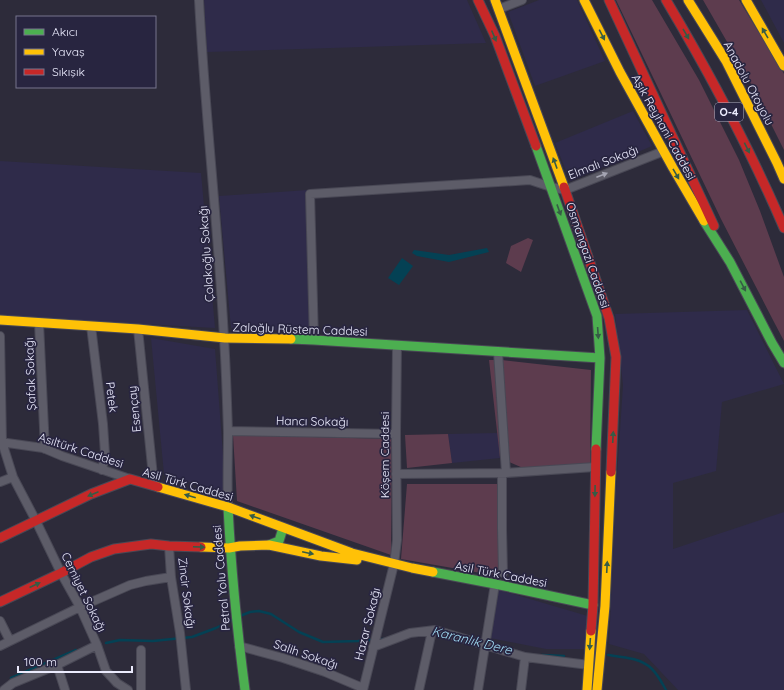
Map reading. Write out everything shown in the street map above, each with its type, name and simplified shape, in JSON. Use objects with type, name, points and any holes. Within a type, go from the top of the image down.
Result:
[{"type":"main road","name":"Osmangazi Caddesi","points":[[478,0],[494,36],[551,187],[597,316],[600,358],[595,467],[593,605],[587,690]]},
{"type":"main road","name":"Osmangazi Caddesi","points":[[495,0],[565,190],[609,318],[616,357],[605,606],[597,690]]},
{"type":"main road","name":"Aşık Reyhani Caddesi","points":[[584,0],[620,72],[664,151],[701,217],[730,262]]},
{"type":"main road","name":"Aşık Reyhani Caddesi","points":[[609,0],[730,262],[784,363]]},
{"type":"main road","name":"O-4","points":[[666,0],[708,71],[746,146],[784,228]]},
{"type":"main road","name":"Anadolu Otoyolu","points":[[688,0],[726,61],[784,179]]},
{"type":"main road","points":[[746,0],[784,66]]},
{"type":"main road","name":"Zaloğlu Rüstem Caddesi","points":[[0,320],[138,329],[224,338],[314,340],[600,358]]},
{"type":"main road","name":"Asil Türk Caddesi","points":[[0,538],[91,494],[130,479],[228,507],[352,553],[412,568],[593,605],[605,606]]},
{"type":"main road","name":"Petrol Yolu Caddesi","points":[[228,507],[230,561],[245,690]]},
{"type":"main road","points":[[269,545],[279,541],[283,528]]},
{"type":"main road","name":"Asil Türk Caddesi","points":[[0,602],[91,557],[114,549],[151,544],[229,548],[269,545],[321,556],[394,564]]},
{"type":"main road","points":[[230,561],[240,546]]},
{"type":"main road","name":"Petrol Yolu Caddesi","points":[[238,690],[239,646]]},
{"type":"street","name":"Çolakoğlu Sokağı","points":[[199,0],[224,338],[228,431],[228,507]]},
{"type":"street","points":[[499,9],[522,0]]},
{"type":"street","name":"Elmalı Sokağı","points":[[314,340],[310,194],[530,180],[565,190],[664,151]]},
{"type":"street","name":"Şafak Sokağı","points":[[40,323],[45,449]]},
{"type":"street","name":"Petek","points":[[91,326],[104,424],[105,454],[102,470]]},
{"type":"street","name":"Esençay","points":[[138,329],[154,486]]},
{"type":"street","name":"Cemiyet Sokağı","points":[[0,336],[1,442],[13,477],[61,573],[80,607],[106,671],[117,683],[126,689]]},
{"type":"street","name":"Köşem Caddesi","points":[[394,564],[396,540],[397,345]]},
{"type":"street","points":[[498,352],[504,473],[502,529],[503,572]]},
{"type":"street","name":"Hancı Sokağı","points":[[228,431],[396,434]]},
{"type":"street","name":"Asıltürk Caddesi","points":[[1,442],[45,449],[130,479]]},
{"type":"street","points":[[396,474],[504,473],[595,467]]},
{"type":"street","points":[[0,482],[13,477]]},
{"type":"street","name":"Zincir Sokağı","points":[[169,546],[171,577],[180,633],[186,690]]},
{"type":"street","name":"Hazar Sokağı","points":[[363,689],[394,564]]},
{"type":"street","points":[[0,646],[80,607],[130,585],[171,577]]},
{"type":"street","points":[[478,690],[495,584]]},
{"type":"street","points":[[0,621],[10,641]]},
{"type":"street","points":[[374,646],[410,633],[435,630],[486,641],[525,657],[589,665]]},
{"type":"street","points":[[419,690],[432,631]]},
{"type":"street","points":[[5,690],[13,683],[57,665],[97,646]]},
{"type":"street","name":"Salih Sokağı","points":[[239,646],[283,658],[325,672],[363,689]]},
{"type":"street","points":[[141,650],[141,690]]},
{"type":"street","points":[[521,690],[525,657]]},
{"type":"street","points":[[57,665],[65,690]]},
{"type":"shaded area","points":[[204,0],[467,0],[486,43],[207,52]]},
{"type":"shaded area","points":[[539,0],[577,0],[605,61],[535,86],[508,12]]},
{"type":"shaded area","points":[[616,0],[652,0],[699,80],[739,160],[760,211],[784,277],[784,341],[721,219]]},
{"type":"shaded area","points":[[703,0],[739,0],[783,72],[784,150],[749,80]]},
{"type":"shaded area","points":[[761,0],[784,0],[784,43]]},
{"type":"shaded area","points":[[633,111],[652,146],[570,181],[555,143]]},
{"type":"shaded area","points":[[0,161],[201,173],[215,328],[0,316]]},
{"type":"shaded area","points":[[308,190],[312,333],[231,328],[219,196]]},
{"type":"shaded area","points":[[528,238],[533,240],[521,272],[506,263],[511,246]]},
{"type":"shaded area","points":[[747,310],[784,384],[722,402],[716,471],[673,483],[673,549],[784,512],[784,690],[678,690],[644,654],[609,644],[616,492],[623,385],[615,314]]},
{"type":"shaded area","points":[[151,338],[215,349],[226,494],[164,474]]},
{"type":"shaded area","points":[[489,360],[502,360],[591,370],[590,464],[523,468],[500,458]]},
{"type":"shaded area","points":[[498,433],[500,458],[452,463],[448,434]]},
{"type":"shaded area","points":[[448,434],[452,463],[407,468],[405,435]]},
{"type":"shaded area","points":[[233,435],[392,439],[391,555],[237,501]]},
{"type":"shaded area","points":[[407,484],[500,484],[498,576],[401,559]]},
{"type":"shaded area","points":[[496,589],[591,617],[588,649],[546,649],[490,638]]},
{"type":"water","points":[[487,248],[489,252],[449,262],[417,256],[412,253],[414,250],[449,255]]},
{"type":"water","points":[[402,258],[413,266],[399,285],[388,278]]},
{"type":"waterway","name":"Karanlık Dere","points":[[240,616],[250,612],[259,611],[271,614],[299,632],[323,642],[384,639]]},
{"type":"waterway","name":"Karanlık Dere","points":[[106,643],[120,640],[153,641],[192,637],[234,619]]},
{"type":"waterway","name":"Karanlık Dere","points":[[11,678],[76,650]]},
{"type":"waterway","name":"Karanlık Dere","points":[[542,655],[564,656]]},
{"type":"waterway","name":"Karanlık Dere","points":[[608,655],[637,660],[648,665],[660,679],[666,690]]},
{"type":"traffic: fast","points":[[536,146],[597,316],[600,358],[596,449]]},
{"type":"traffic: fast","points":[[704,221],[730,262],[784,363]]},
{"type":"traffic: fast","points":[[291,339],[600,358]]},
{"type":"traffic: fast","points":[[228,507],[239,644],[245,690]]},
{"type":"traffic: fast","points":[[269,545],[279,541],[283,528]]},
{"type":"traffic: fast","points":[[433,572],[593,605]]},
{"type":"traffic: slow","points":[[495,0],[564,187]]},
{"type":"traffic: slow","points":[[584,0],[620,72],[704,221]]},
{"type":"traffic: slow","points":[[688,0],[726,61],[784,179]]},
{"type":"traffic: slow","points":[[746,0],[784,66]]},
{"type":"traffic: slow","points":[[0,320],[138,329],[225,338],[291,339]]},
{"type":"traffic: slow","points":[[597,690],[605,606],[611,472]]},
{"type":"traffic: slow","points":[[158,487],[228,507],[352,553],[433,572]]},
{"type":"traffic: slow","points":[[201,547],[229,548],[269,545],[321,556],[357,560]]},
{"type":"traffic: slow","points":[[587,690],[591,631]]},
{"type":"traffic: jam","points":[[478,0],[495,36],[536,146]]},
{"type":"traffic: jam","points":[[609,0],[714,226]]},
{"type":"traffic: jam","points":[[666,0],[729,112],[784,228]]},
{"type":"traffic: jam","points":[[564,187],[609,318],[616,357],[611,472]]},
{"type":"traffic: jam","points":[[591,631],[593,605],[596,449]]},
{"type":"traffic: jam","points":[[0,538],[91,494],[130,479],[158,487]]},
{"type":"traffic: jam","points":[[0,602],[91,557],[114,549],[151,544],[201,547]]}]
